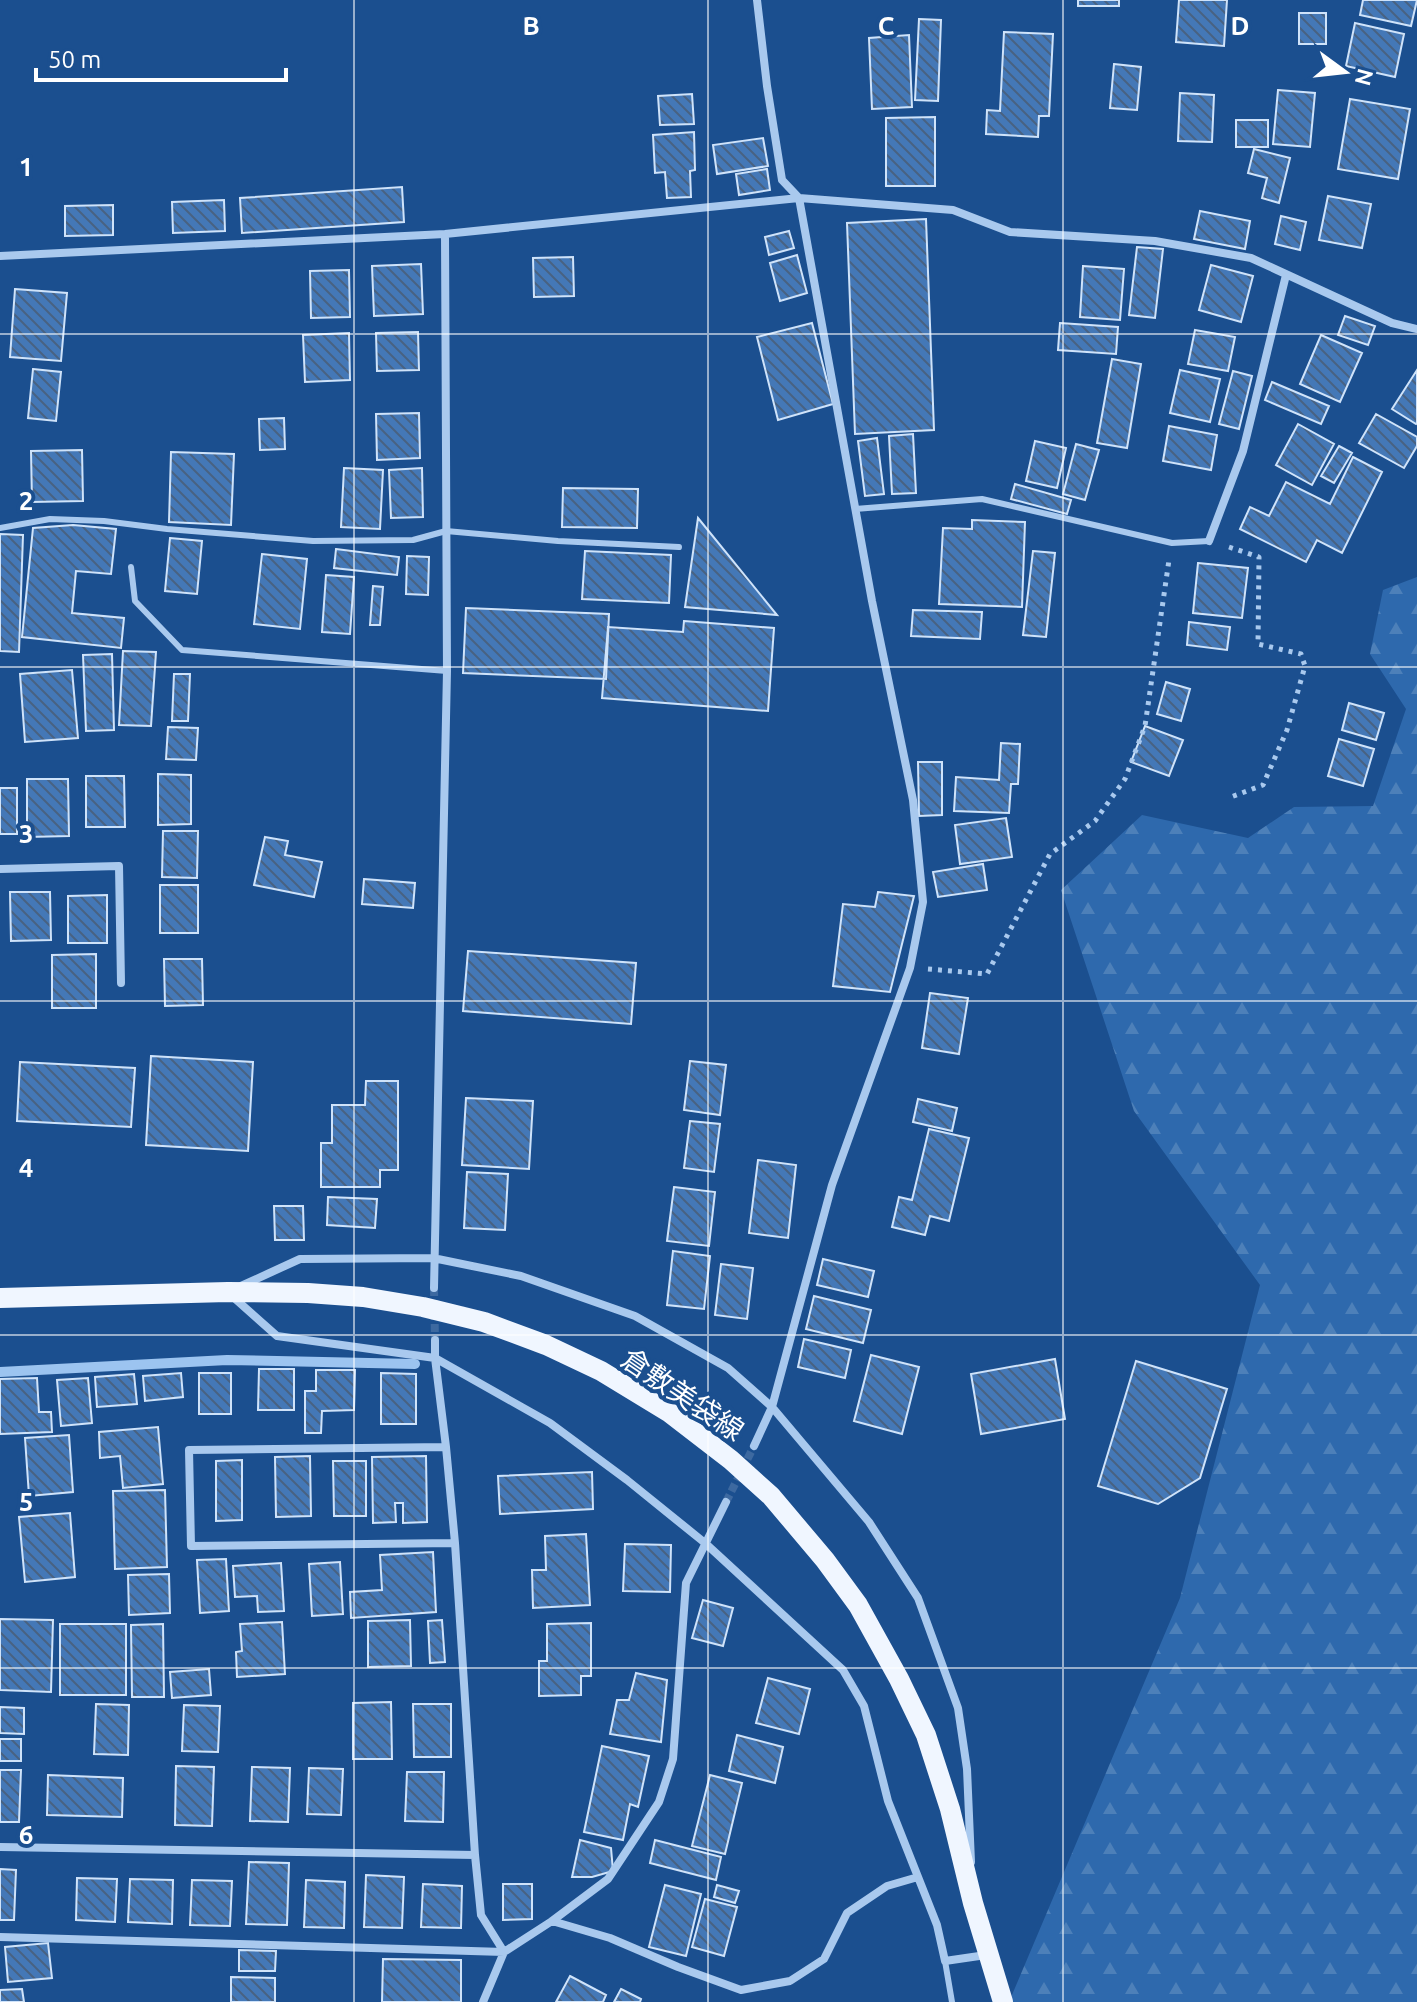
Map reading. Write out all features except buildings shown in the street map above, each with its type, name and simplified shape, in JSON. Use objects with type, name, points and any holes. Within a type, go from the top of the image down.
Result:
[{"type":"main road","name":"倉敷美袋線","points":[[0,1298],[308,1293],[363,1297],[423,1307],[484,1322],[546,1345],[601,1371],[670,1413],[731,1460],[771,1496],[858,1605],[926,1735],[950,1809],[973,1903],[1003,2002]]},
{"type":"street","points":[[754,1446],[772,1407],[832,1185],[910,968],[923,902],[913,800],[872,601],[799,198],[782,180],[757,0]]},
{"type":"street","points":[[0,256],[445,234],[799,198],[953,210],[1010,232],[1155,241],[1251,258],[1392,323],[1417,329]]},
{"type":"street","points":[[434,1288],[447,671],[445,234]]},
{"type":"street","points":[[1209,541],[1243,451],[1286,275]]},
{"type":"street","points":[[0,869],[119,866],[121,983]]},
{"type":"street","points":[[973,1903],[967,1769],[958,1708],[918,1598],[869,1522],[772,1407],[728,1368],[635,1316],[521,1276],[433,1258],[300,1259],[228,1292],[277,1336],[435,1358],[550,1423],[705,1543],[843,1670],[864,1706],[888,1801],[937,1925],[945,1961],[988,1954]]},
{"type":"street","points":[[435,1340],[455,1543],[481,1915],[504,1952]]},
{"type":"street","points":[[446,1447],[189,1450],[191,1546],[455,1543]]},
{"type":"street","points":[[483,2002],[504,1952],[608,1879],[659,1802],[673,1759],[686,1583],[726,1502]]},
{"type":"street","points":[[0,1847],[475,1855]]},
{"type":"street","points":[[552,1921],[610,1938],[741,1990],[790,1981],[824,1959],[847,1913],[887,1886],[918,1877]]},
{"type":"street","points":[[0,1937],[504,1952]]},
{"type":"lane","points":[[855,509],[982,499],[1172,543],[1209,541]]},
{"type":"lane","points":[[0,528],[63,519],[313,541],[413,540],[446,531],[679,547]]},
{"type":"lane","points":[[131,567],[135,601],[182,650],[447,671]]},
{"type":"lane","points":[[945,1961],[952,2002]]},
{"type":"path","points":[[1209,541],[1259,557],[1258,644],[1301,654],[1305,666],[1287,730],[1263,785],[1231,797]]},
{"type":"path","points":[[910,968],[987,974],[1050,854],[1095,821],[1125,779],[1145,726],[1172,543]]},
{"type":"green space","points":[[1417,577],[1417,2002],[1009,2002],[1180,1598],[1260,1285],[1134,1111],[1061,890],[1142,815],[1248,838],[1294,807],[1373,806],[1406,709],[1370,654],[1383,590]]},
{"type":"waterway","points":[[0,1372],[227,1360],[415,1364]]},
{"type":"tunnel","points":[[434,1288],[435,1340]]},
{"type":"tunnel","points":[[726,1502],[754,1446]]}]
